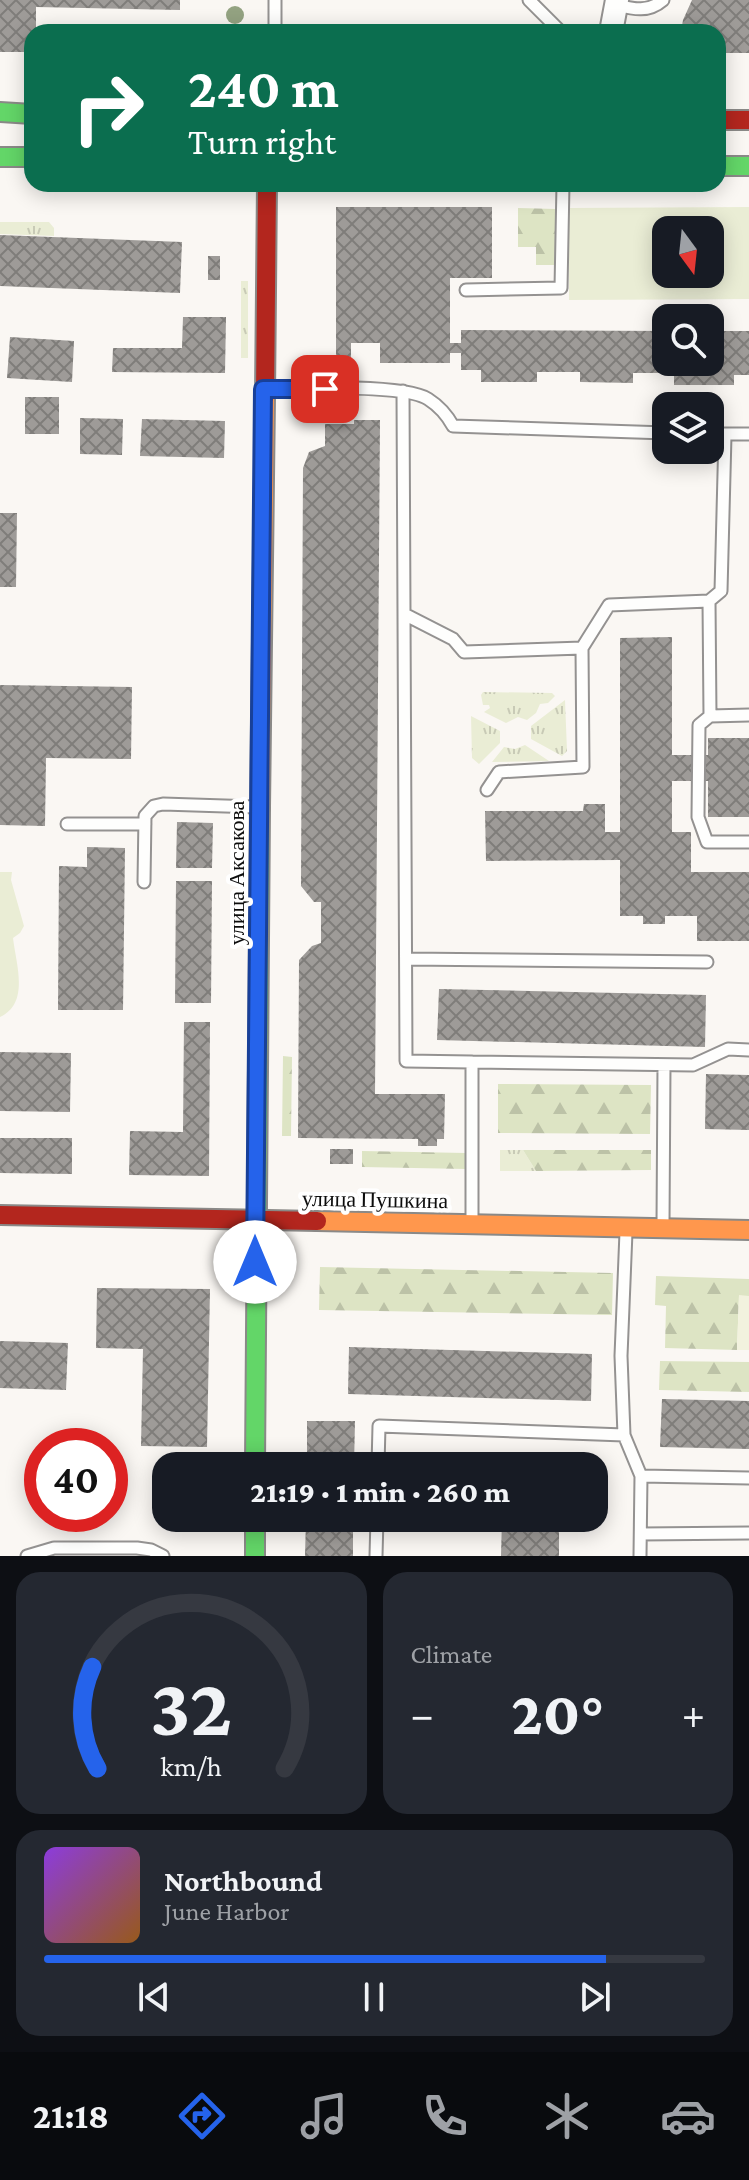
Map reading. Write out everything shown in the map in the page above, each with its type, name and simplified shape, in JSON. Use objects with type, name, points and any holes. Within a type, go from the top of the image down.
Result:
[{"type":"street","points":[[613,24],[617,3]]},
{"type":"street","points":[[0,112],[24,114]]},
{"type":"street","points":[[726,120],[749,120]]},
{"type":"street","points":[[0,157],[24,157]]},
{"type":"street","points":[[726,166],[749,166]]},
{"type":"street","name":"улица Аксакова","points":[[255,1452],[267,192]]},
{"type":"street","name":"улица Пушкина","points":[[0,1215],[749,1230]]},
{"type":"street","points":[[255,1532],[255,1556]]},
{"type":"lane","points":[[275,0],[275,24]]},
{"type":"lane","points":[[529,0],[553,24]]},
{"type":"lane","points":[[617,3],[635,9],[649,8],[663,0]]},
{"type":"lane","points":[[466,290],[561,288],[563,192]]},
{"type":"lane","points":[[263,389],[403,391],[426,398],[446,413],[453,426],[652,433]]},
{"type":"lane","points":[[403,391],[406,1061],[693,1065],[728,1049],[749,1050]]},
{"type":"lane","points":[[487,790],[499,772],[583,767],[582,648],[609,605],[709,601],[721,591],[725,435],[749,434]]},
{"type":"lane","points":[[709,601],[710,716]]},
{"type":"lane","points":[[406,615],[453,639],[464,652],[582,648]]},
{"type":"lane","points":[[749,715],[710,716],[699,725],[698,817],[707,842],[749,842]]},
{"type":"lane","points":[[144,882],[145,824],[147,812],[154,806],[259,807]]},
{"type":"lane","points":[[67,824],[145,824]]},
{"type":"lane","points":[[406,959],[707,962]]},
{"type":"lane","points":[[471,1225],[472,1062]]},
{"type":"lane","points":[[663,1229],[664,1065]]},
{"type":"lane","points":[[626,1229],[621,1356],[624,1435],[641,1476],[640,1556]]},
{"type":"lane","points":[[378,1452],[379,1426],[624,1435]]},
{"type":"lane","points":[[641,1476],[749,1478]]},
{"type":"lane","points":[[376,1556],[377,1532]]},
{"type":"lane","points":[[641,1534],[749,1533]]},
{"type":"lane","points":[[27,1556],[54,1548],[137,1548],[163,1556]]},
{"type":"green space","points":[[749,207],[749,299],[569,300],[569,208]]},
{"type":"green space","points":[[518,208],[556,209],[555,265],[536,265],[536,247],[518,247]]},
{"type":"green space","points":[[0,222],[49,222],[54,228],[54,236],[0,234]]},
{"type":"green space","points":[[241,281],[248,281],[248,358],[241,358]]},
{"type":"green space","points":[[483,692],[552,693],[555,696],[548,703],[540,704],[536,713],[527,720],[518,717],[506,723],[484,712],[490,708],[483,705]]},
{"type":"green space","points":[[565,700],[567,751],[562,756],[531,739],[531,726]]},
{"type":"green space","points":[[471,716],[500,731],[500,743],[479,764],[472,758]]},
{"type":"green space","points":[[525,745],[549,761],[492,762],[504,747],[515,749]]},
{"type":"green space","points":[[0,872],[12,872],[11,880],[24,926],[13,938],[18,993],[9,1011],[0,1017]]},
{"type":"green space","points":[[283,1056],[292,1057],[291,1136],[282,1136]]},
{"type":"green space","points":[[498,1084],[651,1085],[650,1134],[498,1133]]},
{"type":"green space","points":[[500,1150],[523,1150],[536,1171],[500,1171]]},
{"type":"green space","points":[[523,1150],[651,1150],[651,1170],[536,1171]]},
{"type":"green space","points":[[362,1151],[466,1153],[466,1169],[362,1167]]},
{"type":"green space","points":[[320,1267],[613,1273],[612,1315],[319,1310]]},
{"type":"green space","points":[[656,1276],[749,1279],[749,1296],[739,1296],[737,1350],[665,1348],[666,1306],[655,1305]]},
{"type":"green space","points":[[739,1295],[749,1296],[749,1350],[737,1350]]},
{"type":"green space","points":[[660,1361],[749,1362],[749,1392],[659,1390]]},
{"type":"building","points":[[0,0],[180,0],[180,10],[36,7],[36,24],[24,24],[24,52],[0,52]]},
{"type":"building","points":[[692,0],[749,0],[749,53],[726,53],[726,24],[682,24]]},
{"type":"building","points":[[336,207],[492,207],[492,278],[450,278],[450,343],[461,343],[461,330],[652,331],[652,373],[633,373],[633,383],[580,382],[580,372],[537,372],[537,382],[481,382],[481,370],[461,370],[461,353],[450,353],[450,363],[380,363],[380,343],[351,343],[351,362],[336,362]]},
{"type":"building","points":[[0,235],[182,242],[180,293],[0,286]]},
{"type":"building","points":[[208,256],[220,256],[220,280],[208,280]]},
{"type":"building","points":[[183,317],[226,317],[225,373],[112,372],[113,348],[182,348]]},
{"type":"building","points":[[724,331],[749,331],[749,375],[734,375],[734,385],[674,385],[674,376],[724,376]]},
{"type":"building","points":[[10,337],[74,341],[72,382],[7,378]]},
{"type":"building","points":[[25,397],[59,397],[59,434],[25,434]]},
{"type":"building","points":[[80,418],[123,419],[122,455],[80,454]]},
{"type":"building","points":[[142,419],[225,421],[224,458],[140,456]]},
{"type":"building","points":[[354,420],[380,420],[375,1094],[445,1094],[444,1139],[437,1139],[437,1146],[418,1146],[418,1139],[298,1138],[299,960],[312,946],[321,943],[321,902],[314,902],[301,886],[303,468],[309,452],[325,446],[325,424],[354,424]]},
{"type":"building","points":[[0,513],[17,513],[16,587],[0,587]]},
{"type":"building","points":[[672,637],[672,755],[708,755],[708,738],[749,738],[749,817],[708,817],[708,781],[672,781],[672,832],[691,832],[691,872],[749,872],[749,941],[697,941],[697,916],[665,916],[665,924],[643,924],[643,916],[620,916],[620,860],[486,861],[485,811],[583,811],[584,804],[605,804],[605,832],[620,832],[620,638]]},
{"type":"building","points":[[0,685],[132,687],[131,759],[46,758],[45,826],[0,825]]},
{"type":"building","points":[[177,822],[213,823],[212,868],[176,868]]},
{"type":"building","points":[[87,847],[125,848],[123,1010],[58,1010],[59,866],[87,867]]},
{"type":"building","points":[[176,881],[212,881],[211,1003],[175,1003]]},
{"type":"building","points":[[439,989],[706,995],[705,1047],[437,1040]]},
{"type":"building","points":[[184,1022],[210,1022],[209,1176],[129,1175],[130,1131],[183,1132]]},
{"type":"building","points":[[0,1052],[71,1053],[70,1112],[0,1111]]},
{"type":"building","points":[[706,1074],[749,1075],[749,1130],[705,1129]]},
{"type":"building","points":[[0,1138],[72,1138],[72,1174],[0,1173]]},
{"type":"building","points":[[330,1149],[353,1149],[353,1164],[330,1164]]},
{"type":"building","points":[[97,1288],[210,1289],[207,1447],[141,1446],[143,1349],[96,1348]]},
{"type":"building","points":[[0,1341],[68,1343],[66,1390],[0,1388]]},
{"type":"building","points":[[349,1347],[592,1354],[591,1401],[348,1394]]},
{"type":"building","points":[[662,1399],[749,1401],[749,1449],[660,1447]]},
{"type":"building","points":[[307,1421],[355,1421],[354,1452],[307,1452]]},
{"type":"building","points":[[306,1532],[353,1532],[353,1556],[305,1556]]},
{"type":"building","points":[[502,1532],[559,1532],[559,1556],[501,1556]]},
{"type":"traffic: fast","points":[[0,112],[24,114]]},
{"type":"traffic: fast","points":[[0,157],[24,157]]},
{"type":"traffic: fast","points":[[726,166],[749,166]]},
{"type":"traffic: fast","points":[[255,1452],[260,807]]},
{"type":"traffic: fast","points":[[255,1532],[255,1556]]},
{"type":"traffic: slow","points":[[260,807],[265,396]]},
{"type":"traffic: slow","points":[[317,1221],[749,1230]]},
{"type":"traffic: jam","points":[[726,120],[749,120]]},
{"type":"traffic: jam","points":[[265,396],[267,192]]},
{"type":"traffic: jam","points":[[0,1215],[317,1221]]},
{"type":"route","points":[[255,1262],[263,389],[325,389]]}]
